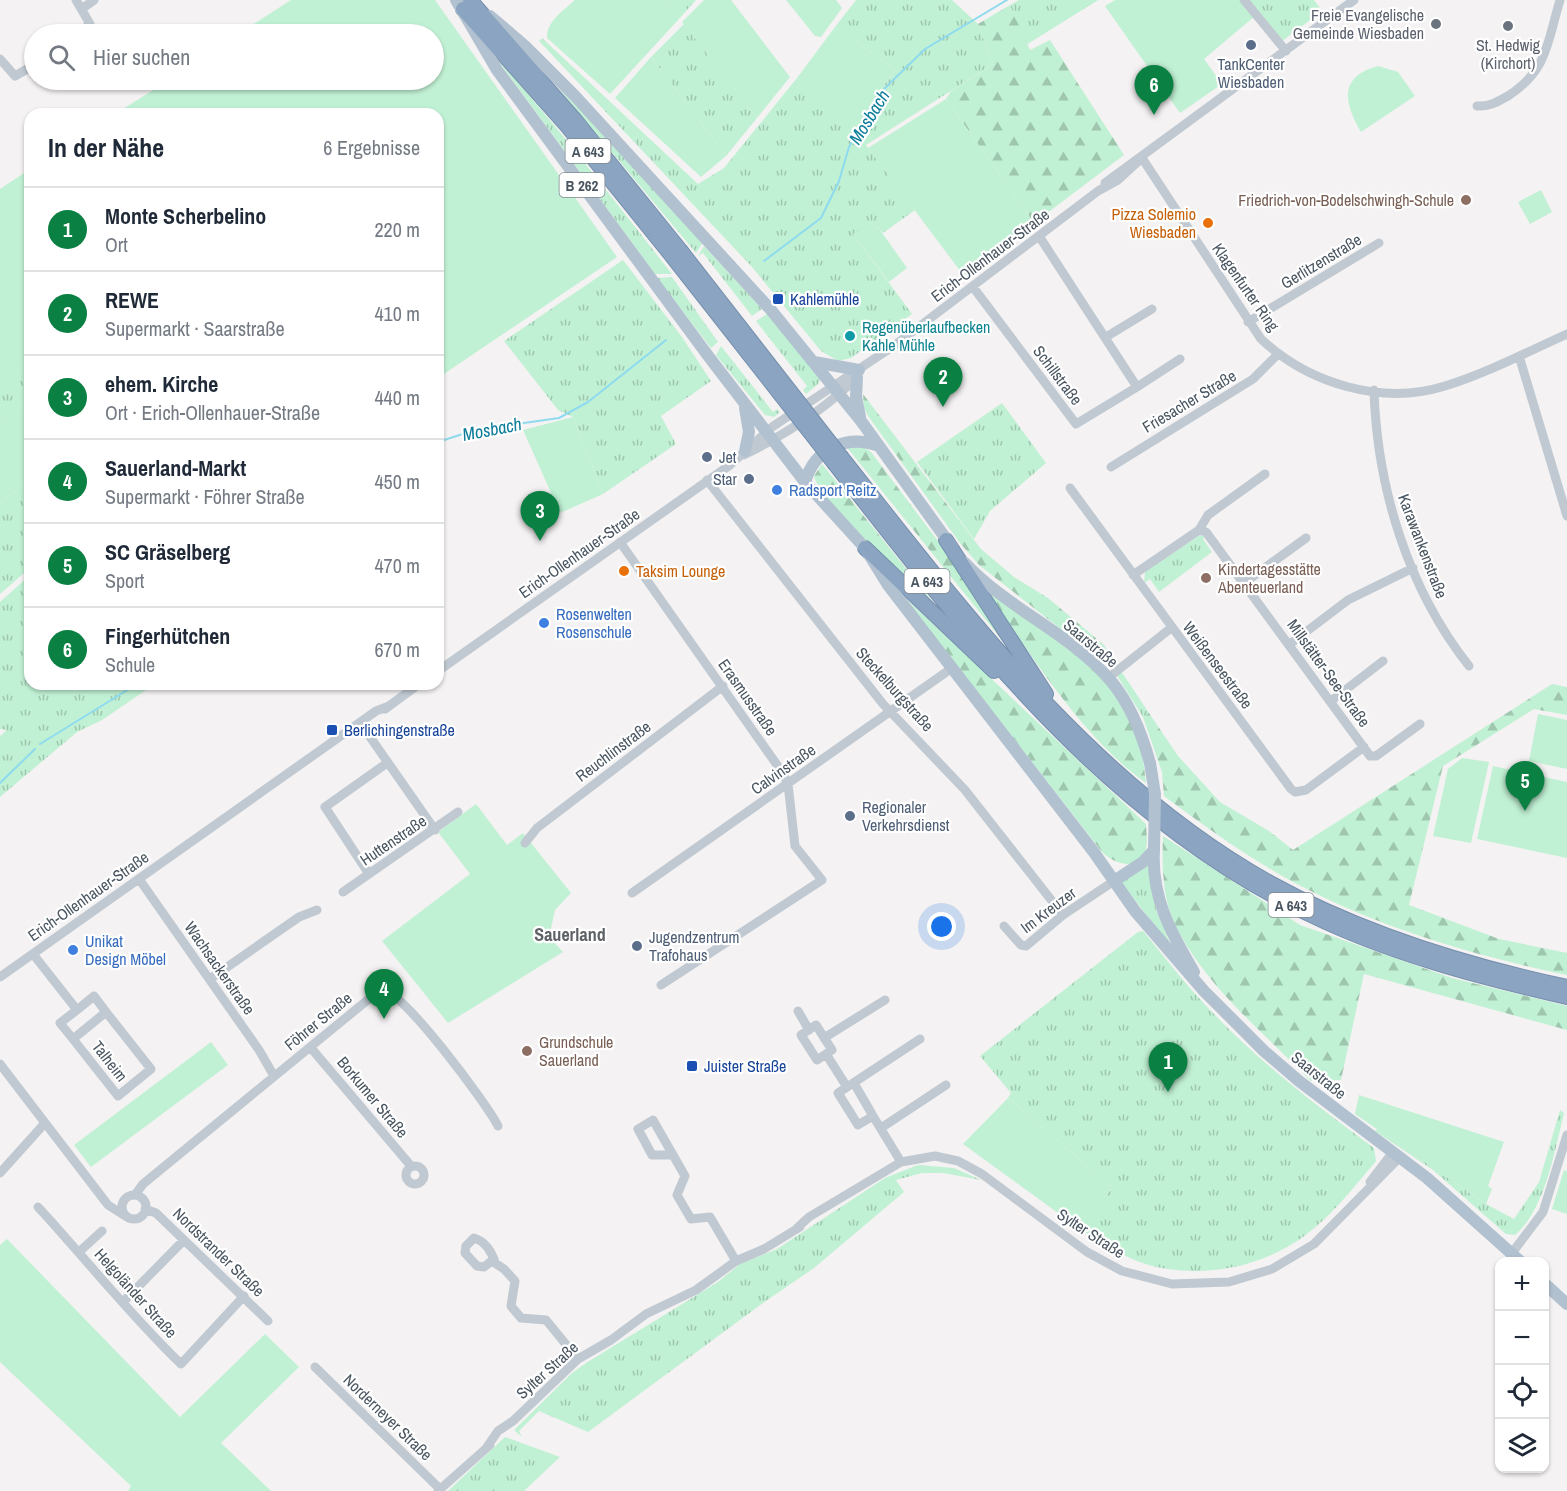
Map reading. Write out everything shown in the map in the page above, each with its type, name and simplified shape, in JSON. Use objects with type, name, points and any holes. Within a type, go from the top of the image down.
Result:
[{"type":"highway","name":"A 643","points":[[465,2],[499,51],[568,127],[676,253]]},
{"type":"highway","name":"A 643","points":[[465,2],[542,80],[839,461],[952,612],[1023,694],[1080,752],[1149,812],[1195,848],[1266,892],[1324,921],[1385,946],[1484,978],[1567,997]]},
{"type":"highway","name":"A 643","points":[[839,461],[959,605],[1065,723],[1116,772],[1165,813],[1243,867],[1299,898],[1358,925],[1419,948],[1567,987]]},
{"type":"highway","points":[[946,540],[1065,723]]},
{"type":"highway","points":[[865,548],[984,663],[1023,694]]},
{"type":"main road","name":"Saarstraße","points":[[465,2],[525,46],[709,239],[814,362],[879,446],[946,540],[992,588],[1077,650],[1108,678],[1120,694],[1139,730],[1150,763],[1155,794],[1155,881],[1162,912],[1204,991]]},
{"type":"main road","name":"B 262","points":[[465,2],[473,32],[497,70],[769,436]]},
{"type":"main road","points":[[814,362],[858,374],[856,397],[861,422]]},
{"type":"main road","name":"B 262","points":[[741,399],[748,421],[742,455]]},
{"type":"main road","name":"Saarstraße","points":[[769,436],[805,482],[865,548],[883,578],[1168,952],[1264,1051],[1456,1202],[1517,1257]]},
{"type":"main road","points":[[805,482],[814,462],[836,445],[856,441],[879,446]]},
{"type":"main road","points":[[1114,880],[1130,871],[1154,850]]},
{"type":"main road","points":[[1093,851],[1112,868],[1130,871]]},
{"type":"main road","points":[[1549,1286],[1567,1304]]},
{"type":"street","points":[[90,24],[79,4],[94,0]]},
{"type":"street","points":[[1244,0],[1286,51]]},
{"type":"street","name":"Erich-Ollenhauer-Straße","points":[[444,667],[858,374],[1354,0]]},
{"type":"street","points":[[1477,106],[1498,102],[1530,80],[1542,59],[1560,0]]},
{"type":"street","points":[[0,59],[15,76],[24,71]]},
{"type":"street","name":"Klagenfurter Ring","points":[[1142,158],[1248,322],[1278,354],[1323,380],[1374,390],[1410,392],[1445,386],[1567,334]]},
{"type":"street","points":[[1039,236],[1137,387]]},
{"type":"street","name":"Gerlitzenstraße","points":[[1248,322],[1378,243]]},
{"type":"street","name":"Schillstraße","points":[[973,287],[1076,424],[1180,359]]},
{"type":"street","points":[[1106,337],[1152,309]]},
{"type":"street","name":"Friesacher Straße","points":[[1112,467],[1262,373],[1278,354]]},
{"type":"street","points":[[1519,356],[1567,516]]},
{"type":"street","name":"Karawankenstraße","points":[[1374,390],[1375,425],[1386,492],[1399,534],[1436,619],[1469,666]]},
{"type":"street","points":[[1133,575],[1199,530],[1208,516],[1265,474]]},
{"type":"street","name":"Steckelburgstraße","points":[[707,480],[815,619],[892,712],[965,790],[1063,915]]},
{"type":"street","name":"Weißenseestraße","points":[[1070,488],[1295,792],[1306,790],[1364,747]]},
{"type":"street","name":"Millstätter-See-Straße","points":[[1199,530],[1206,532],[1373,757],[1420,724]]},
{"type":"street","points":[[1244,583],[1306,538]]},
{"type":"street","name":"Erasmusstraße","points":[[620,542],[782,772],[788,784],[794,842],[822,880],[661,985]]},
{"type":"street","points":[[1290,644],[1348,600],[1413,568]]},
{"type":"street","points":[[1108,678],[1172,628]]},
{"type":"street","points":[[1331,701],[1383,661]]},
{"type":"street","name":"Calvinstraße","points":[[632,893],[952,668]]},
{"type":"street","name":"Reuchlinstraße","points":[[525,843],[537,828],[723,686]]},
{"type":"street","name":"Erich-Ollenhauer-Straße","points":[[0,976],[164,861],[182,852],[189,843],[364,722],[379,715],[411,690]]},
{"type":"street","points":[[364,722],[387,763],[435,830]]},
{"type":"street","points":[[369,874],[325,807],[387,763]]},
{"type":"street","name":"Huttenstraße","points":[[343,892],[458,812]]},
{"type":"street","name":"Wachsackerstraße","points":[[139,879],[274,1076]]},
{"type":"street","name":"Im Kreuzer","points":[[1004,926],[1023,946],[1114,880]]},
{"type":"street","points":[[210,980],[299,917],[317,910]]},
{"type":"street","points":[[33,954],[77,1010]]},
{"type":"street","name":"Föhrer Straße","points":[[123,1200],[135,1195],[143,1184],[381,989],[387,989],[402,1003],[477,1091],[498,1126]]},
{"type":"street","name":"Talheim","points":[[94,996],[152,1070],[118,1096],[60,1023],[77,1010],[94,996]]},
{"type":"street","points":[[825,1038],[885,1000]]},
{"type":"street","points":[[798,1011],[809,1030]]},
{"type":"street","name":"Talheim","points":[[73,1039],[106,1012]]},
{"type":"street","points":[[816,1025],[825,1038],[832,1050],[817,1060],[801,1035],[816,1025]]},
{"type":"street","points":[[873,1116],[858,1125],[838,1093],[920,1039]]},
{"type":"street","name":"Borkumer Straße","points":[[311,1048],[411,1166]]},
{"type":"street","points":[[826,1054],[873,1116],[901,1162]]},
{"type":"street","points":[[0,1064],[111,1209],[127,1217],[138,1218],[145,1209],[144,1201],[135,1195]]},
{"type":"street","points":[[881,1128],[946,1085]]},
{"type":"street","points":[[0,1173],[45,1123]]},
{"type":"street","points":[[1517,1257],[1543,1212],[1567,1136]]},
{"type":"street","name":"Sylter Straße","points":[[439,1490],[578,1359],[663,1307],[696,1290],[736,1261],[764,1249],[901,1162],[912,1159],[927,1161],[942,1158],[958,1161],[982,1174],[1100,1260],[1147,1279],[1173,1284],[1229,1282],[1272,1269],[1314,1244],[1357,1200],[1396,1154]]},
{"type":"street","points":[[673,1155],[685,1176],[677,1196],[691,1219],[710,1217],[736,1261]]},
{"type":"street","points":[[102,1197],[115,1201],[123,1200],[122,1211],[127,1217]]},
{"type":"street","name":"Helgoländer Straße","points":[[38,1207],[140,1324],[181,1364],[244,1296]]},
{"type":"street","name":"Nordstrander Straße","points":[[145,1209],[156,1213],[268,1321]]},
{"type":"street","name":"Helgoländer Straße","points":[[79,1252],[102,1231]]},
{"type":"street","points":[[123,1302],[184,1239]]},
{"type":"street","points":[[494,1258],[495,1263],[515,1281],[510,1306],[521,1318],[546,1320],[578,1359]]},
{"type":"street","name":"Norderneyer Straße","points":[[315,1367],[439,1490]]},
{"type":"green space","points":[[291,0],[435,0],[617,257],[444,374],[444,108],[125,108],[153,90],[444,90],[444,24],[254,24]]},
{"type":"green space","points":[[575,0],[664,0],[679,19],[610,94],[547,38],[549,27]]},
{"type":"green space","points":[[664,0],[696,0],[679,19]]},
{"type":"green space","points":[[704,0],[731,0],[790,77],[757,118],[682,22]]},
{"type":"green space","points":[[786,0],[836,0],[842,8],[821,37],[815,36]]},
{"type":"green space","points":[[856,0],[952,0],[978,24],[993,64],[866,145],[915,210],[883,233],[878,227],[869,233],[853,234],[912,314],[851,358],[838,361],[821,351],[752,267],[539,41],[542,38],[698,184],[724,168],[797,78],[861,125],[874,97],[896,70],[835,27]]},
{"type":"green space","points":[[1019,0],[1098,0],[1026,45],[1010,5]]},
{"type":"green space","points":[[1055,0],[1098,0],[1065,20]]},
{"type":"green space","points":[[1115,0],[1241,0],[1255,16],[1204,59],[1222,84],[1180,113],[1105,6]]},
{"type":"green space","points":[[1249,0],[1314,0],[1322,11],[1281,42]]},
{"type":"green space","points":[[1010,5],[1030,50],[1050,40],[1124,155],[1034,223],[946,99],[951,91],[993,64],[978,24]]},
{"type":"green space","points":[[684,24],[757,118],[726,156],[651,57]]},
{"type":"green space","points":[[835,27],[896,70],[874,97],[861,126],[797,78]]},
{"type":"green space","points":[[651,57],[726,156],[701,177],[615,98]]},
{"type":"green space","points":[[496,58],[564,137],[672,274],[655,274]]},
{"type":"green space","points":[[1378,66],[1398,72],[1415,96],[1361,132],[1351,111],[1348,92],[1356,77]]},
{"type":"green space","points":[[550,78],[704,241],[696,253]]},
{"type":"green space","points":[[946,99],[1034,223],[964,276],[868,148]]},
{"type":"green space","points":[[24,173],[24,365],[0,386],[0,189]]},
{"type":"green space","points":[[1541,190],[1552,212],[1530,224],[1518,202]]},
{"type":"green space","points":[[865,227],[869,233],[878,227],[907,268],[889,282],[853,234]]},
{"type":"green space","points":[[704,246],[762,309],[752,316],[703,253],[698,256]]},
{"type":"green space","points":[[623,260],[682,337],[711,381],[661,416],[676,444],[603,494],[573,417],[558,410],[504,341]]},
{"type":"green space","points":[[672,277],[718,342],[711,348],[657,278]]},
{"type":"green space","points":[[767,314],[821,378],[818,384],[806,394],[803,390],[807,386],[756,321]]},
{"type":"green space","points":[[721,346],[773,412],[777,409],[780,412],[774,417],[765,415],[716,355]]},
{"type":"green space","points":[[24,365],[24,403],[0,425],[0,386]]},
{"type":"green space","points":[[863,394],[981,549],[1014,577],[1048,598],[1104,645],[1118,666],[1113,670],[979,565],[960,543],[868,416],[864,408]]},
{"type":"green space","points":[[24,403],[24,483],[0,504],[0,425]]},
{"type":"green space","points":[[1002,403],[1046,463],[990,511],[974,539],[917,462]]},
{"type":"green space","points":[[573,417],[603,494],[560,513],[523,430]]},
{"type":"green space","points":[[845,445],[865,448],[871,452],[953,561],[1008,643],[1006,645]]},
{"type":"green space","points":[[822,464],[949,622],[874,550],[820,489],[814,476]]},
{"type":"green space","points":[[24,483],[24,573],[0,594],[0,504]]},
{"type":"green space","points":[[1200,535],[1205,537],[1203,539],[1212,552],[1159,592],[1150,579],[1144,583],[1145,572]]},
{"type":"green space","points":[[24,580],[24,690],[146,690],[102,720],[77,732],[0,797],[0,736],[7,730],[0,729],[0,602]]},
{"type":"green space","points":[[988,591],[1074,652],[1111,688],[1126,710],[1137,733],[1146,783],[1101,744],[1080,720],[1021,642]]},
{"type":"green space","points":[[902,595],[1146,824],[1146,849],[1138,861],[1120,863],[1102,852]]},
{"type":"green space","points":[[1121,671],[1149,713],[1143,717],[1116,674]]},
{"type":"green space","points":[[1552,684],[1567,687],[1567,715],[1534,709],[1443,766],[1409,905],[1499,939],[1567,953],[1567,975],[1458,948],[1386,924],[1317,894],[1268,868],[1164,796],[1162,772],[1143,717],[1149,713],[1178,756],[1220,802],[1269,831],[1293,850]]},
{"type":"green space","points":[[1538,714],[1567,720],[1567,769],[1529,761]]},
{"type":"green space","points":[[1462,758],[1489,762],[1471,843],[1433,836],[1448,769]]},
{"type":"green space","points":[[1493,766],[1567,782],[1567,858],[1477,839]]},
{"type":"green space","points":[[476,804],[507,845],[523,833],[571,893],[555,910],[549,937],[563,952],[448,1023],[382,941],[470,874],[438,832]]},
{"type":"green space","points":[[1163,836],[1300,925],[1452,978],[1567,1006],[1567,1030],[1364,974],[1341,1080],[1311,1081],[1235,1006],[1201,966],[1186,944],[1174,922],[1167,901],[1163,868]]},
{"type":"green space","points":[[1149,864],[1156,910],[1172,948],[1121,882]]},
{"type":"green space","points":[[1143,931],[1196,995],[1252,1051],[1332,1117],[1374,1148],[1376,1161],[1323,1220],[1286,1248],[1249,1263],[1229,1268],[1188,1271],[1149,1265],[1120,1253],[1076,1226],[1113,1188],[1008,1098],[1011,1093],[980,1056],[1138,932]]},
{"type":"green space","points":[[211,1042],[228,1065],[91,1167],[74,1145]]},
{"type":"green space","points":[[1359,1095],[1504,1142],[1488,1186],[1492,1189],[1486,1204],[1355,1114]]},
{"type":"green space","points":[[1008,1098],[1113,1188],[1076,1226],[963,1144]]},
{"type":"green space","points":[[1560,1110],[1564,1113],[1541,1195],[1525,1224],[1515,1235],[1506,1234],[1433,1170],[1375,1131],[1377,1129],[1486,1204],[1514,1219],[1539,1182]]},
{"type":"green space","points":[[918,1165],[954,1168],[981,1180],[943,1173],[922,1173],[896,1180],[904,1192],[814,1268],[588,1432],[539,1411],[519,1431],[522,1437],[514,1430],[572,1373],[586,1363],[718,1282],[740,1264],[777,1249],[885,1178]]},
{"type":"green space","points":[[1564,1170],[1567,1171],[1567,1214],[1552,1209]]},
{"type":"green space","points":[[7,1239],[180,1417],[265,1334],[299,1367],[221,1443],[271,1491],[128,1491],[131,1486],[0,1362],[0,1245]]},
{"type":"green space","points":[[505,1437],[560,1457],[524,1491],[448,1491]]},
{"type":"waterway","name":"Mosbach","points":[[764,261],[821,218],[839,181],[849,147],[882,91],[925,49],[1007,0]]},
{"type":"waterway","name":"Mosbach","points":[[444,440],[475,430],[559,418],[588,402],[666,340]]},
{"type":"waterway","points":[[40,744],[127,690]]},
{"type":"waterway","points":[[0,783],[35,749]]},
{"type":"place","name":"Freie Evangelische Gemeinde Wiesbaden","points":[[1436,24]]},
{"type":"place","name":"St. Hedwig (Kirchort)","points":[[1508,26]]},
{"type":"place","name":"TankCenter Wiesbaden","points":[[1251,45]]},
{"type":"place","name":"Fingerhütchen","points":[[1154,115]]},
{"type":"place","name":"Friedrich-von-Bodelschwingh-Schule","points":[[1466,200]]},
{"type":"place","name":"Pizza Solemio Wiesbaden","points":[[1208,223]]},
{"type":"place","name":"Kahlemühle","points":[[778,299]]},
{"type":"place","name":"Regenüberlaufbecken Kahle Mühle","points":[[850,336]]},
{"type":"place","name":"REWE","points":[[943,407]]},
{"type":"place","name":"Jet","points":[[707,457]]},
{"type":"place","name":"Star","points":[[749,479]]},
{"type":"place","name":"Radsport Reitz","points":[[777,490]]},
{"type":"place","name":"ehem. Kirche","points":[[540,541]]},
{"type":"place","name":"Taksim Lounge","points":[[624,571]]},
{"type":"place","name":"Kindertagesstätte Abenteuerland","points":[[1206,578]]},
{"type":"place","name":"Rosenwelten Rosenschule","points":[[544,623]]},
{"type":"place","name":"Berlichingenstraße","points":[[332,730]]},
{"type":"place","name":"SC Gräselberg","points":[[1525,811]]},
{"type":"place","name":"Regionaler Verkehrsdienst","points":[[850,816]]},
{"type":"place","name":"Jugendzentrum Trafohaus","points":[[637,946]]},
{"type":"place","name":"Unikat Design Möbel","points":[[73,950]]},
{"type":"place","name":"Sauerland-Markt","points":[[384,1019]]},
{"type":"place","name":"Grundschule Sauerland","points":[[527,1051]]},
{"type":"place","name":"Juister Straße","points":[[692,1066]]},
{"type":"place","name":"Monte Scherbelino","points":[[1168,1092]]},
{"type":"district","name":"Sauerland","points":[[570,934]]}]
